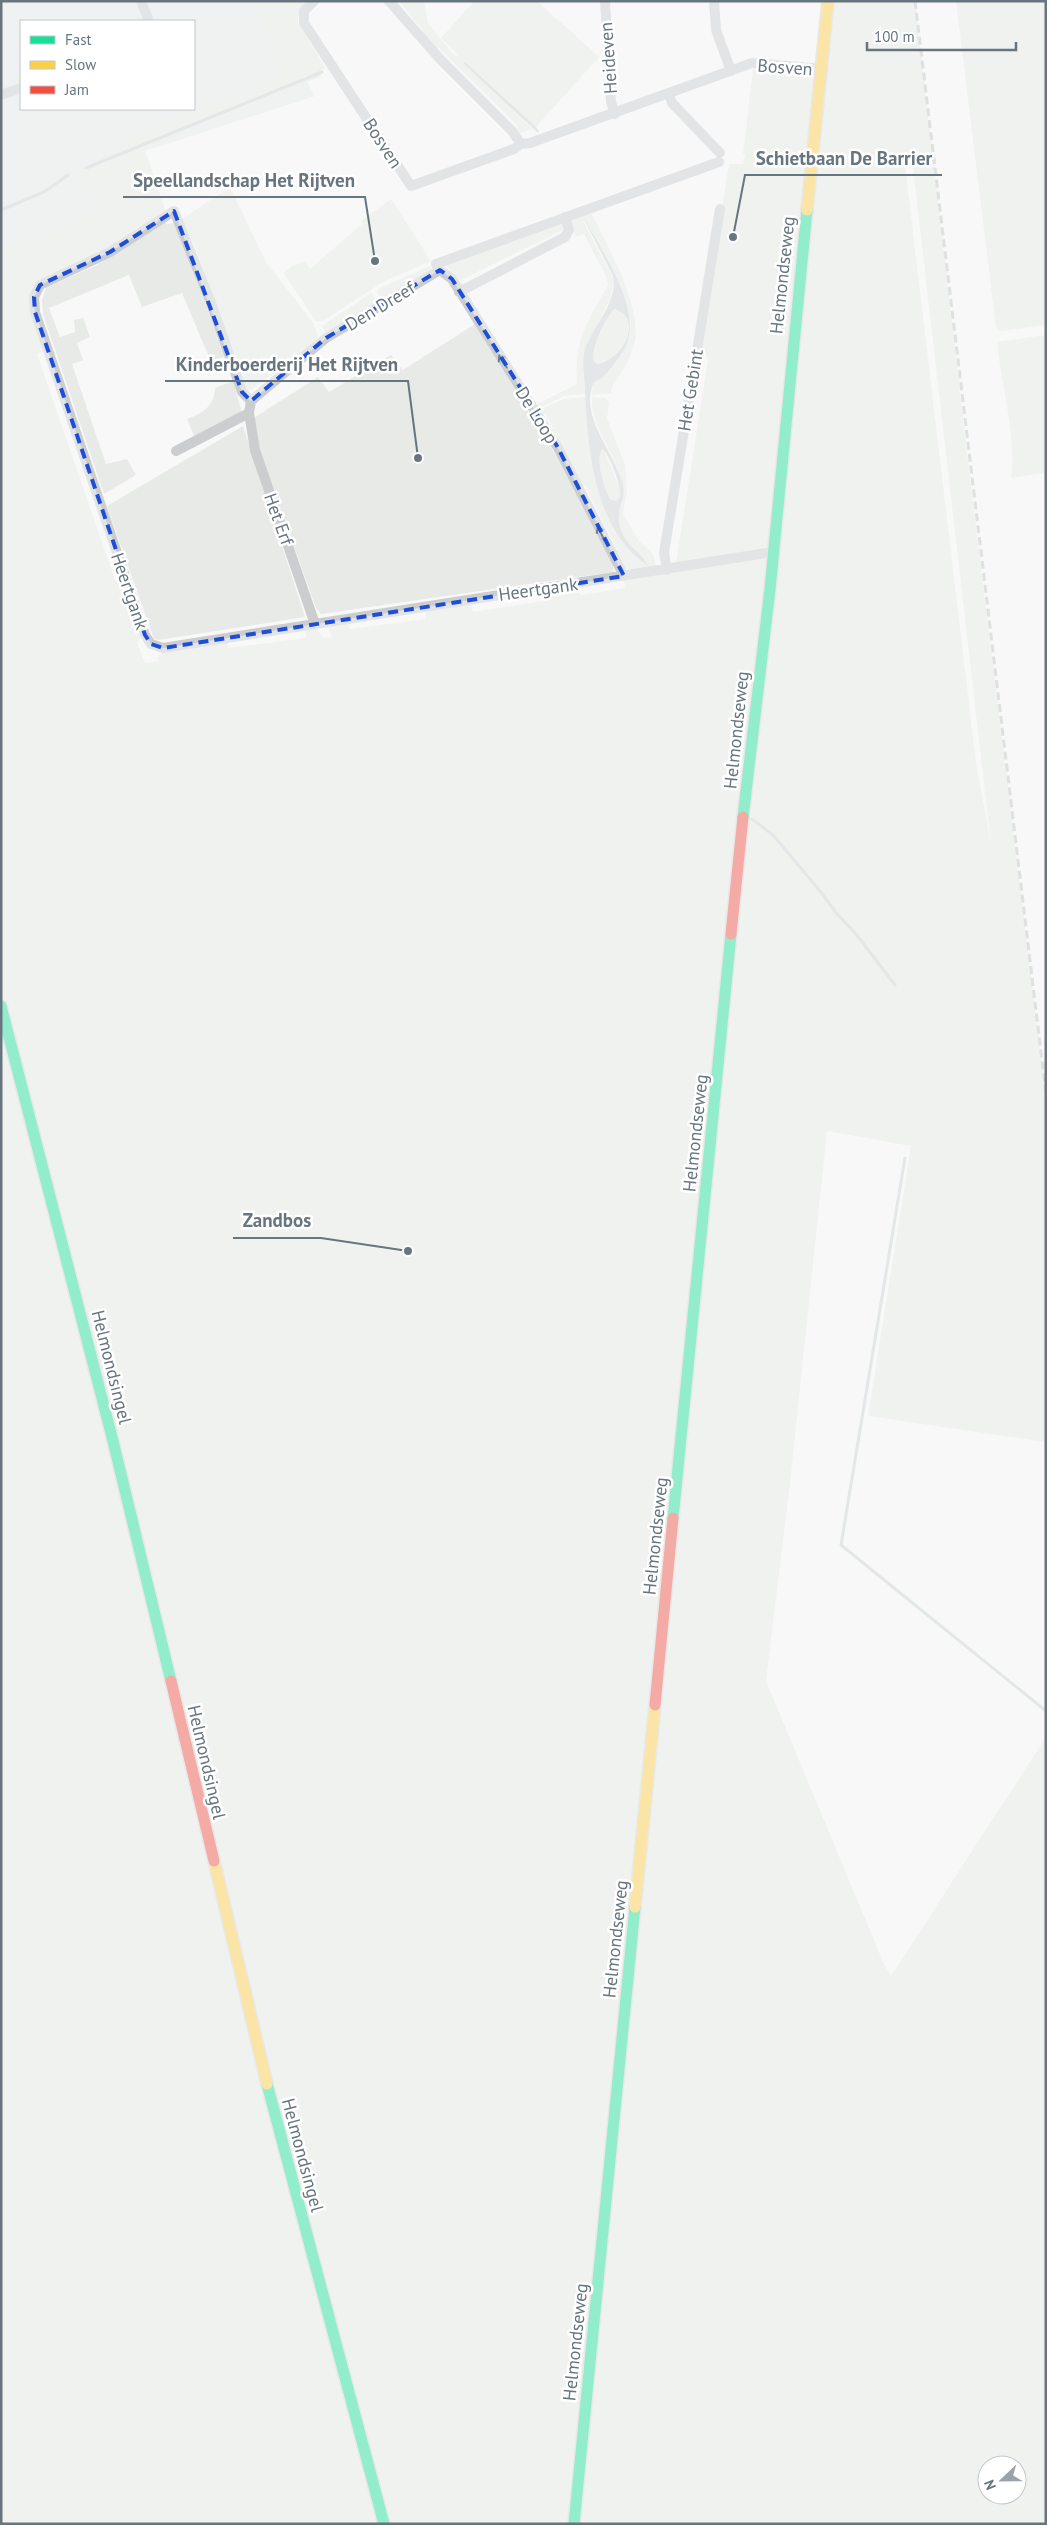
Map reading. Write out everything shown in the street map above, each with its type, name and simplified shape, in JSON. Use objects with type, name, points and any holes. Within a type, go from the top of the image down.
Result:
[{"type":"street","points":[[141,1],[149,20]]},
{"type":"street","name":"Bosven","points":[[314,1],[304,11],[304,23],[411,186],[514,149],[521,144],[530,143],[615,114],[752,64],[823,69]]},
{"type":"street","points":[[389,1],[413,31],[512,131],[521,144]]},
{"type":"street","name":"Heideven","points":[[605,1],[611,102],[615,114]]},
{"type":"street","points":[[714,1],[716,30],[731,71]]},
{"type":"street","name":"Helmondseweg","points":[[574,2524],[749,752],[773,552],[797,301],[823,69],[828,1]]},
{"type":"street","points":[[1,95],[20,88]]},
{"type":"street","name":"Den Dreef","points":[[251,401],[326,338],[438,267],[719,157],[672,103],[669,94]]},
{"type":"street","name":"Het Gebint","points":[[667,570],[664,553],[720,209]]},
{"type":"street","name":"Heertgank","points":[[251,401],[242,392],[210,300],[174,211],[110,252],[40,284],[34,297],[36,312],[145,635],[151,644],[163,648],[624,576]]},
{"type":"street","points":[[460,292],[565,237],[569,230],[565,217]]},
{"type":"street","name":"De Loop","points":[[438,267],[452,279],[557,446],[624,576]]},
{"type":"street","name":"Het Erf","points":[[251,401],[249,413],[255,450],[315,624]]},
{"type":"street","points":[[176,451],[249,413]]},
{"type":"street","points":[[624,576],[773,552]]},
{"type":"street","name":"Helmondsingel","points":[[1,1006],[113,1441],[279,2132],[384,2524]]},
{"type":"highlighted area","points":[[174,211],[242,392],[251,401],[326,338],[440,270],[452,279],[557,446],[624,576],[163,648],[151,644],[145,635],[35,312],[34,297],[40,285],[110,252]]},
{"type":"shaded area","points":[[1,1],[259,1],[315,96],[145,151],[170,237],[1,300]]},
{"type":"shaded area","points":[[252,1],[308,1],[299,11],[298,23],[325,67],[320,77],[144,147],[166,212],[41,279],[32,294],[45,351],[37,354],[115,580],[121,577],[141,638],[137,643],[145,663],[159,661],[157,657],[166,651],[227,640],[228,648],[306,638],[306,629],[317,629],[324,638],[332,637],[328,627],[347,622],[350,629],[426,619],[426,611],[471,604],[473,612],[544,601],[543,592],[578,587],[580,595],[625,588],[624,580],[676,563],[708,360],[701,341],[729,164],[743,164],[745,154],[743,154],[753,69],[815,73],[814,79],[826,83],[835,1],[915,1],[966,445],[1046,1098],[1046,1442],[868,1416],[911,1146],[827,1131],[790,1483],[766,1681],[884,1964],[891,1976],[1046,1737],[1046,2524],[1,2524],[1,250],[96,213],[77,173],[126,154],[121,140],[284,76]],"holes":[[[905,165],[913,168],[991,844],[976,762]]]},
{"type":"shaded area","points":[[399,1],[424,1],[428,24],[456,57],[458,55],[441,38],[474,1],[537,1],[599,57],[536,127],[465,62],[532,129],[520,133],[517,129],[518,126],[439,48],[434,49],[421,34],[423,31]]},
{"type":"shaded area","points":[[956,1],[1046,1],[1046,325],[1000,331],[996,328]]},
{"type":"shaded area","points":[[465,62],[536,127],[539,131],[538,133],[464,64]]},
{"type":"shaded area","points":[[230,187],[266,262],[313,323],[318,336],[316,342],[247,393],[197,251],[182,219]]},
{"type":"shaded area","points":[[391,199],[431,261],[383,282],[323,321],[316,321],[284,273],[292,266],[305,261],[310,269],[362,224],[361,221]]},
{"type":"shaded area","points":[[590,211],[613,256],[628,293],[636,327],[635,341],[631,354],[611,389],[611,393],[592,395],[593,383],[607,373],[625,348],[629,338],[630,325],[628,310],[616,276],[599,243],[582,219],[614,280],[610,299],[584,352],[585,394],[564,396],[537,409],[535,405],[577,384],[580,342],[588,321],[608,285],[607,278],[584,234],[576,237],[569,220]]},
{"type":"shaded area","points":[[583,217],[618,280],[629,315],[630,331],[626,346],[609,370],[593,384],[590,396],[594,421],[618,470],[624,488],[619,511],[619,524],[622,533],[627,542],[647,565],[629,550],[615,531],[605,510],[597,487],[588,438],[583,367],[584,353],[612,296],[613,276]],"holes":[[[615,309],[624,315],[628,322],[629,331],[621,348],[606,361],[597,364],[594,361],[594,349],[607,318]],[[602,449],[612,464],[617,479],[620,497],[616,501],[610,499],[601,474],[599,460]]]},
{"type":"shaded area","points":[[563,221],[567,228],[457,282],[447,265]]},
{"type":"shaded area","points":[[176,223],[224,357],[213,360],[209,357],[182,293],[142,307],[129,275],[49,308],[60,337],[75,332],[74,320],[83,318],[90,337],[77,343],[83,360],[72,364],[106,464],[127,459],[136,475],[104,494],[43,314],[42,300],[46,288],[119,255],[165,224]]},
{"type":"shaded area","points":[[430,266],[432,270],[382,300],[377,293],[378,289]]},
{"type":"shaded area","points":[[371,293],[379,303],[326,334],[322,326]]},
{"type":"shaded area","points":[[615,309],[624,315],[628,322],[629,330],[626,339],[614,355],[597,364],[593,356],[594,349],[607,318]]},
{"type":"shaded area","points":[[475,324],[551,447],[613,562],[613,572],[321,614],[316,608],[261,454],[252,419],[318,377],[329,392],[391,355],[403,370]]},
{"type":"shaded area","points":[[1046,335],[1046,473],[1011,478],[1012,446],[997,342]]},
{"type":"shaded area","points":[[233,381],[242,413],[196,441],[187,419],[210,405],[215,388]]},
{"type":"shaded area","points":[[585,397],[600,495],[622,542],[648,564],[630,547],[619,527],[619,515],[624,494],[623,487],[616,464],[596,421],[592,397],[605,398],[609,402],[607,418],[625,465],[627,490],[623,514],[639,541],[653,554],[656,566],[630,570],[625,567],[614,552],[617,550],[585,486],[582,487],[550,422],[545,414],[541,416],[538,411],[563,399]]},
{"type":"shaded area","points":[[243,426],[305,617],[158,640],[154,639],[107,506]]},
{"type":"shaded area","points":[[603,449],[621,490],[620,497],[616,501],[610,499],[601,473],[599,459]]},
{"type":"waterway","points":[[86,168],[322,72]]},
{"type":"waterway","points":[[1,210],[44,192],[68,175]]},
{"type":"waterway","points":[[752,819],[773,835],[837,914],[856,934],[895,985]]},
{"type":"waterway","points":[[905,1158],[841,1545],[1046,1711]]},
{"type":"railway","points":[[915,1],[1046,1094]]},
{"type":"traffic: fast","points":[[743,817],[770,589],[807,210]]},
{"type":"traffic: fast","points":[[673,1518],[731,934]]},
{"type":"traffic: fast","points":[[1,1006],[113,1441],[171,1681]]},
{"type":"traffic: fast","points":[[574,2524],[635,1907]]},
{"type":"traffic: fast","points":[[267,2084],[384,2524]]},
{"type":"traffic: slow","points":[[807,210],[828,1]]},
{"type":"traffic: slow","points":[[635,1907],[655,1705]]},
{"type":"traffic: slow","points":[[214,1861],[267,2084]]},
{"type":"traffic: jam","points":[[731,934],[743,817]]},
{"type":"traffic: jam","points":[[655,1705],[673,1518]]},
{"type":"traffic: jam","points":[[171,1681],[214,1861]]},
{"type":"place","name":"Schietbaan De Barrier","points":[[733,237]]},
{"type":"place","name":"Speellandschap Het Rijtven","points":[[375,261]]},
{"type":"place","name":"Kinderboerderij Het Rijtven","points":[[418,458]]},
{"type":"place","name":"Zandbos","points":[[408,1251]]}]
